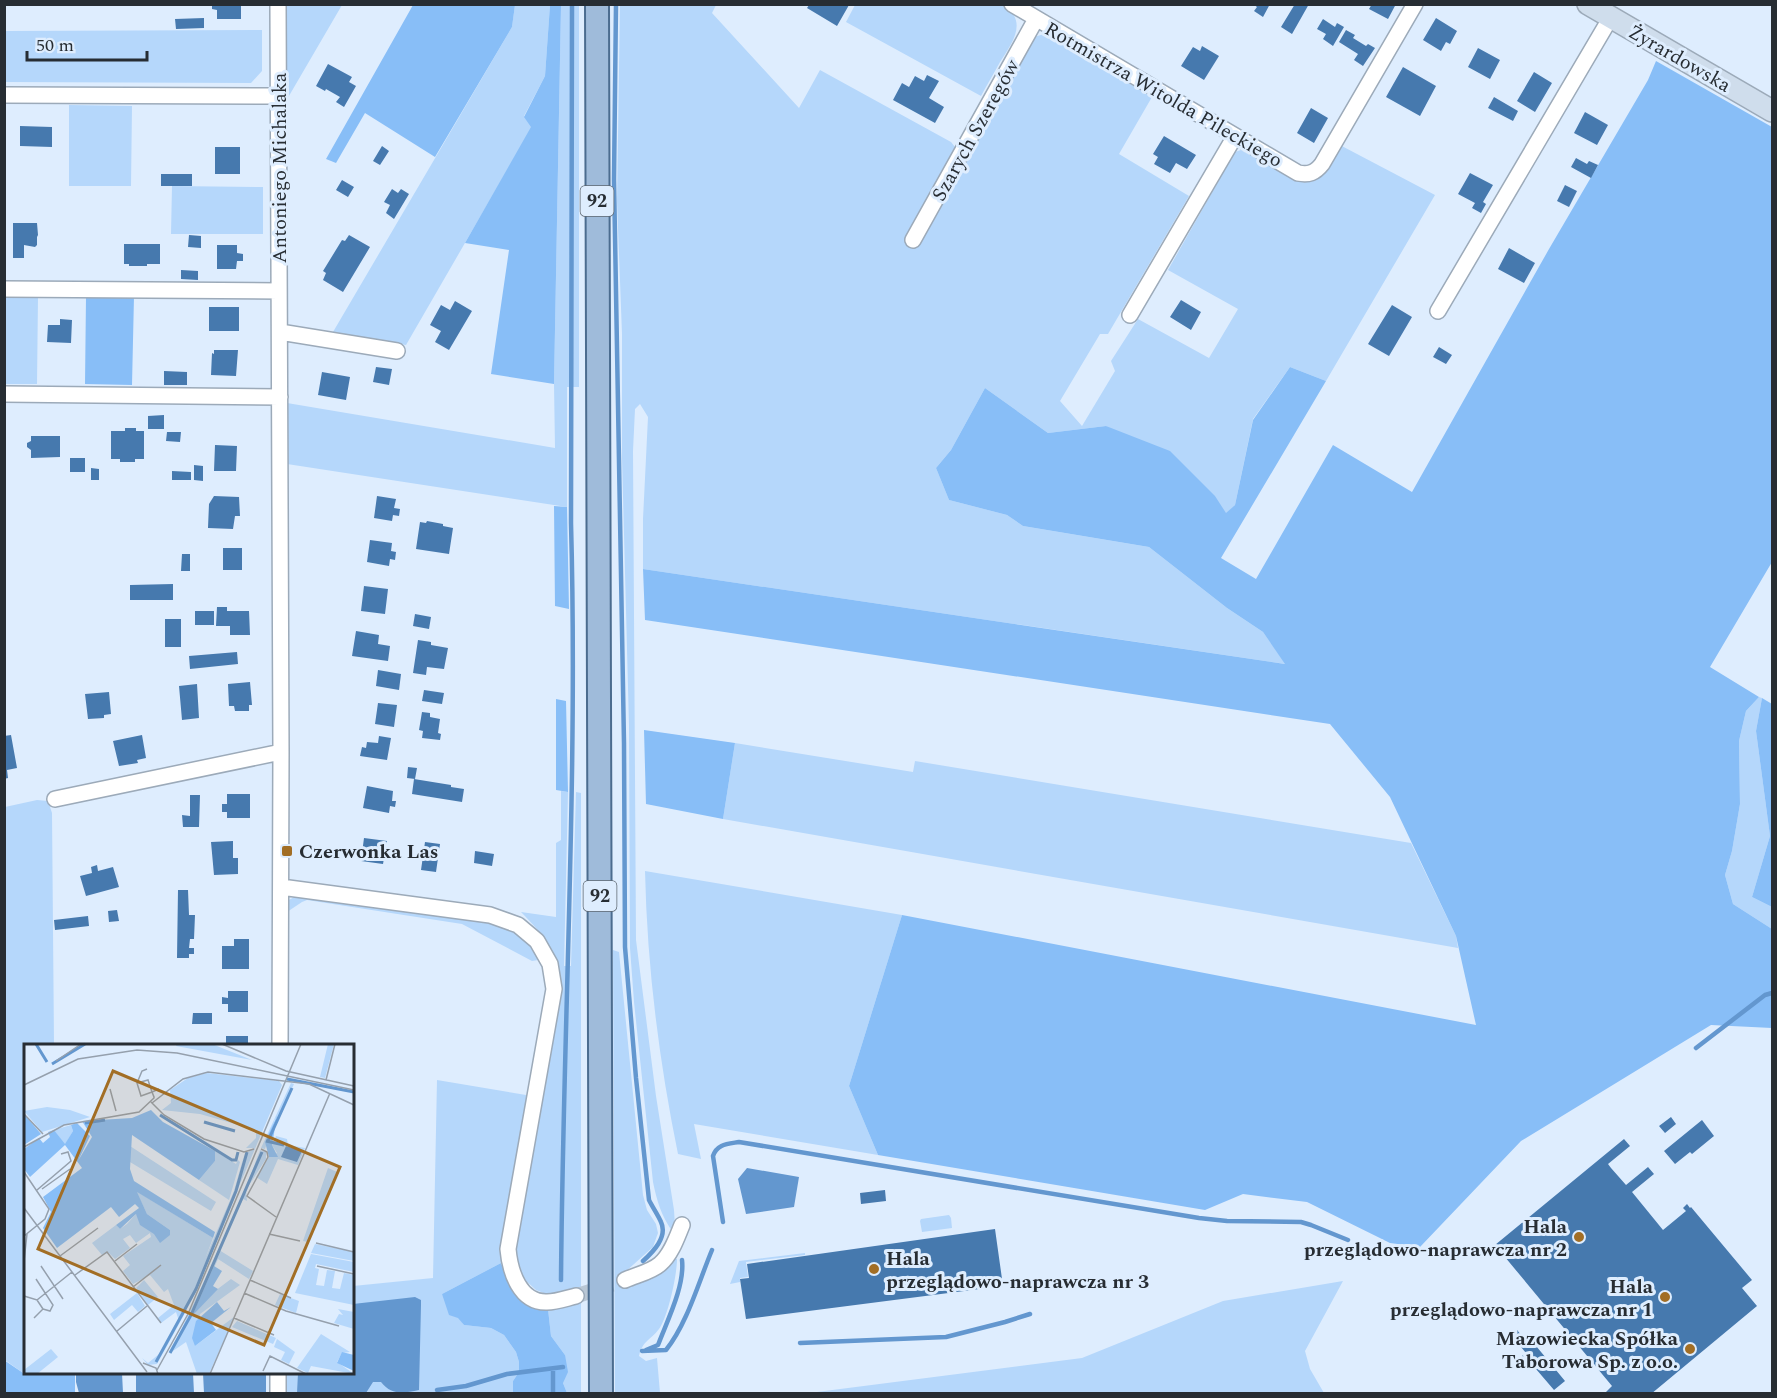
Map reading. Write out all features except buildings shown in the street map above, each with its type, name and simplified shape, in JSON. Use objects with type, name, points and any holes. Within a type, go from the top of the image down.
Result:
[{"type":"main road","name":"92","points":[[597,4],[601,1394]]},
{"type":"main road","name":"Żyrardowska","points":[[1588,4],[1773,111]]},
{"type":"street","name":"Antoniego Michalaka","points":[[278,4],[282,752],[280,1044]]},
{"type":"street","name":"Rotmistrza Witolda Pileckiego","points":[[1012,4],[1298,173],[1307,174],[1317,170],[1415,4]]},
{"type":"street","points":[[1438,311],[1611,17]]},
{"type":"street","name":"Szarych Szeregów","points":[[913,240],[1036,19]]},
{"type":"street","points":[[4,95],[279,96]]},
{"type":"street","points":[[1130,315],[1235,136]]},
{"type":"street","points":[[4,289],[279,291]]},
{"type":"street","points":[[280,332],[397,351]]},
{"type":"street","points":[[4,394],[280,396]]},
{"type":"street","points":[[55,800],[282,752]]},
{"type":"street","points":[[281,887],[490,915],[518,925],[537,941],[550,964],[554,989],[508,1249],[509,1261],[520,1290],[528,1296],[547,1302],[576,1296]]},
{"type":"street","points":[[625,1280],[662,1263],[682,1225]]},
{"type":"street","points":[[278,1374],[278,1394]]},
{"type":"shaded area","points":[[284,5],[342,5],[286,101]]},
{"type":"shaded area","points":[[413,5],[515,5],[512,27],[435,157],[365,113],[336,163],[326,159]]},
{"type":"shaded area","points":[[515,5],[550,5],[545,76],[524,116],[532,127],[406,345],[333,332],[512,27]]},
{"type":"shaded area","points":[[550,5],[561,5],[554,384],[491,374],[509,250],[465,243],[531,127],[524,117],[545,76]]},
{"type":"shaded area","points":[[561,5],[579,5],[579,387],[567,387],[567,507],[287,464],[287,403],[555,448],[554,384]]},
{"type":"shaded area","points":[[620,5],[716,5],[712,13],[799,108],[820,70],[951,142],[955,147],[908,235],[1031,38],[1044,34],[1152,97],[1119,154],[1189,196],[1108,334],[1100,334],[1060,401],[1082,426],[1115,371],[1111,361],[1138,319],[1209,358],[1238,309],[1168,270],[1235,152],[1244,149],[1302,180],[1338,144],[1435,195],[1326,381],[1290,367],[1253,419],[1235,505],[1226,514],[1214,496],[1106,426],[1048,433],[985,388],[951,450],[936,468],[949,500],[1007,515],[1023,526],[1149,547],[1227,608],[1263,632],[1286,664],[643,569],[648,417],[640,404],[635,409],[633,451],[636,940],[656,1096],[674,1210],[675,1226],[672,1231],[660,1208],[653,1182],[630,948],[629,725],[622,458],[622,334],[617,201]]},
{"type":"shaded area","points":[[855,5],[1003,5],[1011,11],[1015,18],[1016,32],[981,96],[846,22]]},
{"type":"shaded area","points":[[262,30],[262,71],[251,83],[5,82],[5,31]]},
{"type":"shaded area","points":[[1656,61],[1772,127],[1772,562],[1710,667],[1759,697],[1746,711],[1739,741],[1740,804],[1732,851],[1725,875],[1733,904],[1772,929],[1772,1028],[1711,1025],[1521,1141],[1420,1247],[1390,1243],[1307,1202],[1243,1194],[1205,1210],[878,1155],[849,1086],[902,915],[1476,1025],[1456,936],[1390,797],[1330,724],[645,620],[643,569],[1285,664],[1263,632],[1227,608],[1149,547],[1023,526],[1007,515],[949,500],[936,468],[951,450],[985,388],[1048,433],[1106,426],[1170,451],[1215,496],[1226,513],[1235,505],[1253,420],[1290,367],[1326,381],[1221,558],[1256,579],[1333,445],[1412,492],[1549,249],[1648,80]]},
{"type":"shaded area","points":[[69,105],[132,106],[131,186],[69,186]]},
{"type":"shaded area","points":[[172,186],[263,187],[263,234],[171,234]]},
{"type":"shaded area","points":[[5,296],[38,297],[37,384],[5,384]]},
{"type":"shaded area","points":[[134,296],[132,385],[85,384],[86,297]]},
{"type":"shaded area","points":[[554,506],[567,507],[569,609],[555,606]]},
{"type":"shaded area","points":[[1759,697],[1762,698],[1756,731],[1770,836],[1752,897],[1772,907],[1772,929],[1733,904],[1725,875],[1732,851],[1740,804],[1739,741],[1746,711]]},
{"type":"shaded area","points":[[1762,698],[1772,704],[1772,907],[1752,897],[1770,836],[1756,731]]},
{"type":"shaded area","points":[[556,699],[566,701],[568,792],[556,790]]},
{"type":"shaded area","points":[[644,730],[735,743],[723,819],[646,804]]},
{"type":"shaded area","points":[[735,743],[913,772],[915,761],[1411,843],[1456,936],[1458,948],[723,819]]},
{"type":"shaded area","points":[[561,791],[568,792],[564,966],[571,966],[576,792],[581,793],[581,1287],[567,1290],[562,1294],[549,1295],[536,1290],[523,1278],[516,1268],[514,1249],[560,984],[552,950],[521,912],[556,917],[556,843],[561,840]]},
{"type":"shaded area","points":[[37,800],[48,801],[52,813],[54,1044],[24,1044],[24,1374],[5,1360],[5,807]]},
{"type":"shaded area","points":[[645,871],[902,915],[849,1086],[878,1155],[694,1124],[701,1159],[678,1154],[655,1013],[648,942]]},
{"type":"shaded area","points":[[298,895],[483,920],[521,934],[544,959],[532,961],[462,924],[307,900],[287,912],[287,901]]},
{"type":"shaded area","points":[[613,950],[619,952],[643,1195],[658,1233],[653,1247],[624,1273],[631,1285],[661,1273],[673,1257],[677,1259],[674,1285],[666,1315],[659,1329],[645,1344],[639,1356],[646,1361],[657,1358],[660,1393],[615,1393]]},
{"type":"shaded area","points":[[437,1080],[532,1096],[501,1263],[442,1294],[464,1325],[491,1328],[504,1335],[516,1352],[519,1362],[519,1372],[513,1381],[513,1393],[284,1393],[284,1374],[354,1374],[354,1286],[433,1278]]},
{"type":"shaded area","points":[[747,1168],[799,1177],[794,1207],[746,1214],[738,1179]]},
{"type":"shaded area","points":[[949,1215],[952,1228],[922,1232],[921,1219]]},
{"type":"shaded area","points":[[805,1253],[805,1255],[746,1262],[748,1277],[740,1278],[740,1282],[730,1284],[739,1261]]},
{"type":"shaded area","points":[[501,1263],[508,1283],[520,1300],[548,1309],[551,1336],[565,1355],[568,1372],[563,1383],[567,1393],[513,1393],[513,1381],[519,1372],[519,1362],[516,1352],[504,1335],[491,1328],[464,1325],[458,1318],[449,1315],[442,1294]]},
{"type":"shaded area","points":[[1343,1281],[1305,1351],[1310,1369],[1324,1393],[809,1393],[1082,1358],[1223,1301]]},
{"type":"shaded area","points":[[415,1297],[421,1300],[419,1390],[398,1392],[389,1390],[381,1382],[373,1382],[366,1393],[297,1393],[298,1374],[354,1374],[354,1304]]},
{"type":"shaded area","points":[[581,1302],[581,1393],[567,1393],[563,1383],[565,1355],[551,1336],[548,1309]]},
{"type":"shaded area","points":[[4,1360],[26,1375],[75,1374],[75,1393],[5,1393]]},
{"type":"shaded area","points":[[76,1374],[122,1374],[123,1393],[79,1393]]},
{"type":"shaded area","points":[[136,1374],[193,1374],[194,1393],[136,1393]]},
{"type":"shaded area","points":[[203,1374],[266,1374],[266,1393],[204,1393]]},
{"type":"waterway","points":[[561,1280],[573,713],[572,4]]},
{"type":"waterway","points":[[616,4],[614,179],[624,743],[625,947],[649,1200],[663,1228],[658,1244],[643,1261]]},
{"type":"waterway","points":[[1696,1048],[1765,995],[1772,993]]},
{"type":"waterway","points":[[723,1222],[713,1156],[720,1147],[739,1142],[1199,1218],[1227,1221],[1301,1222],[1348,1240]]},
{"type":"waterway","points":[[642,1351],[666,1350],[673,1340],[686,1315],[712,1250]]},
{"type":"waterway","points":[[646,1350],[658,1345],[678,1292],[682,1260]]},
{"type":"waterway","points":[[800,1343],[946,1337],[1030,1314]]},
{"type":"waterway","points":[[437,1390],[466,1386],[507,1374],[563,1367]]},
{"type":"waterway","points":[[553,1369],[553,1394]]},
{"type":"tunnel","points":[[576,1296],[625,1280]]},
{"type":"place","name":"Czerwonka Las","points":[[287,851]]},
{"type":"place","name":"Hala przeglądowo-naprawcza nr 2","points":[[1579,1237]]},
{"type":"place","name":"Hala przeglądowo-naprawcza nr 3","points":[[874,1269]]},
{"type":"place","name":"Hala przeglądowo-naprawcza nr 1","points":[[1665,1297]]},
{"type":"place","name":"Mazowiecka Spółka Taborowa Sp. z o.o.","points":[[1690,1349]]}]
